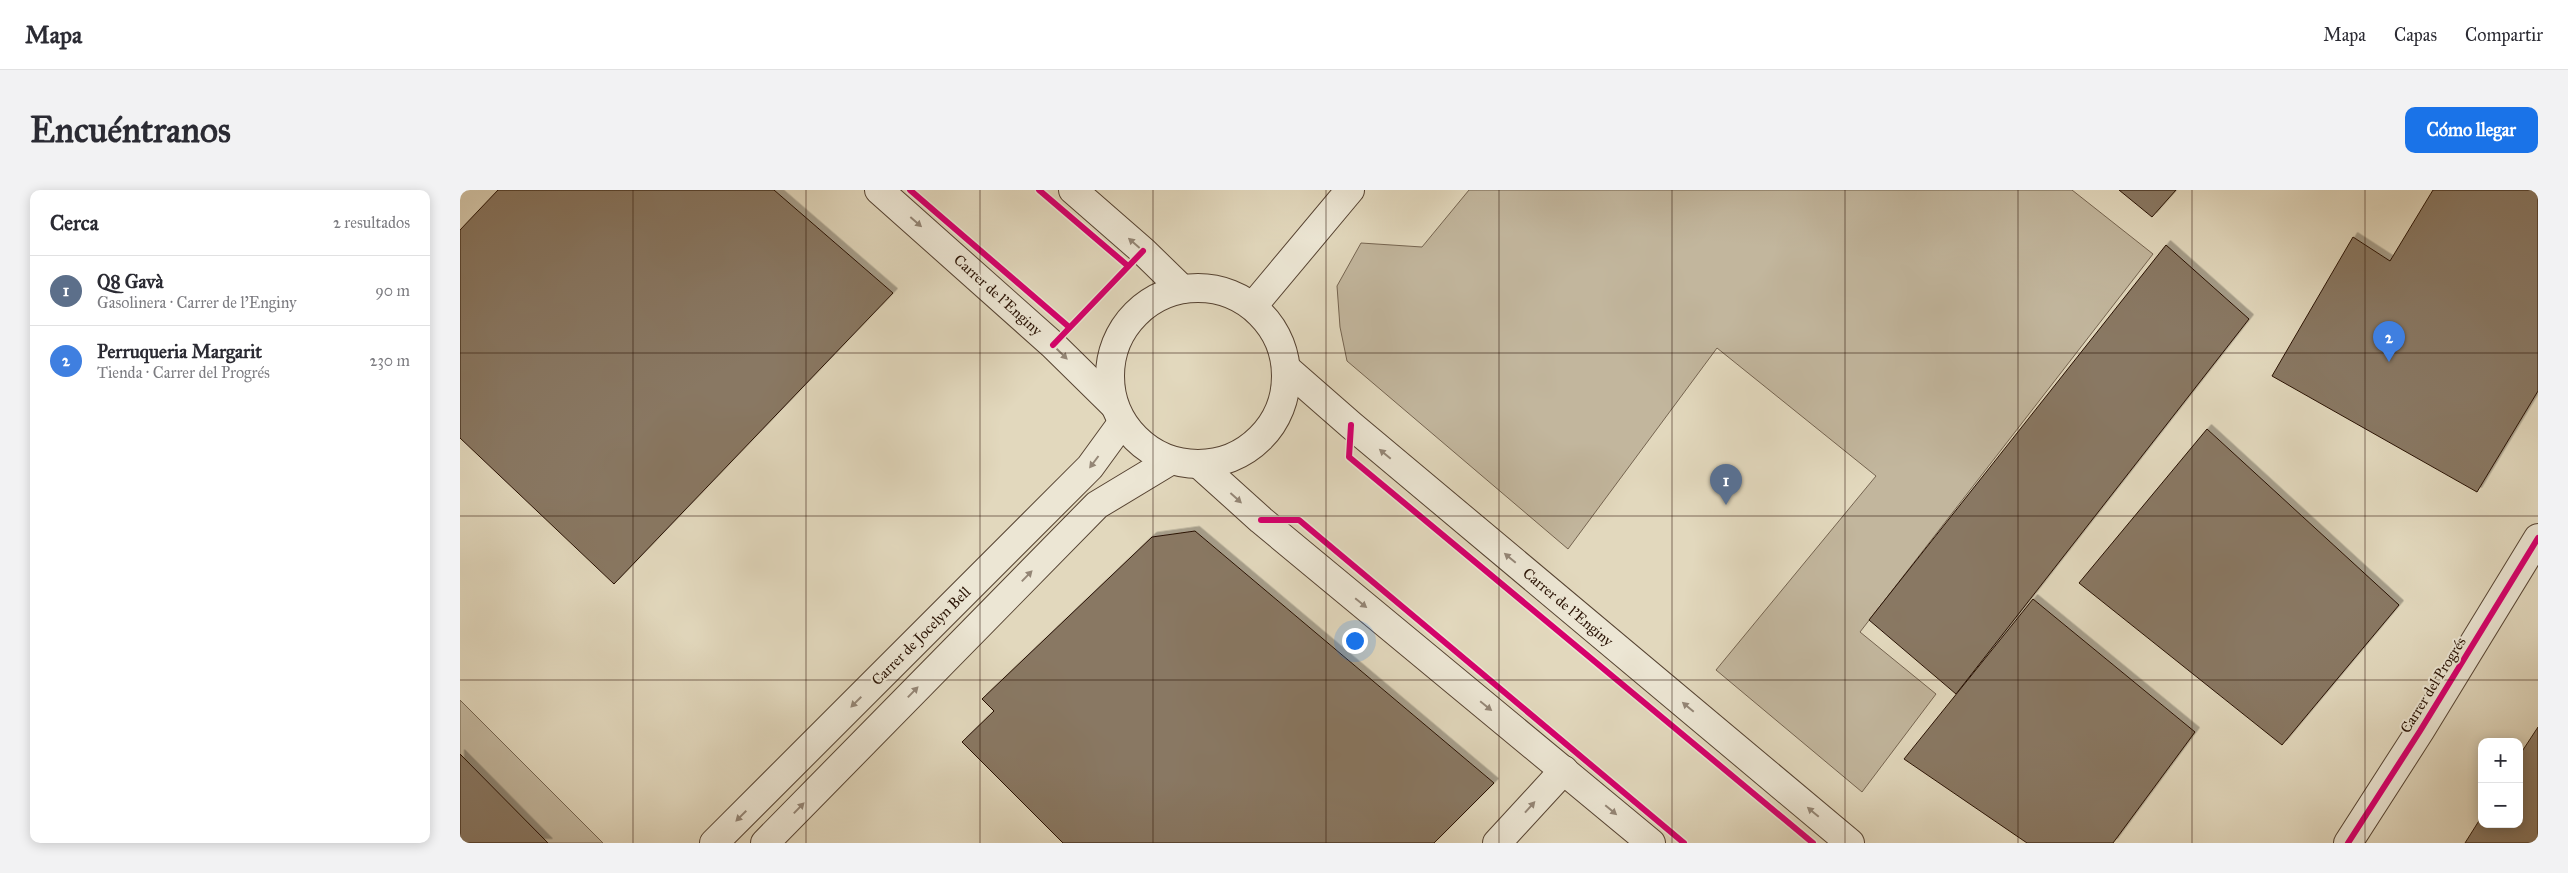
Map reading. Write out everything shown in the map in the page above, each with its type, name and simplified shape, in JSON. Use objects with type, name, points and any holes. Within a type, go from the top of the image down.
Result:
[{"type":"street","name":"Carrer de l'Enginy","points":[[879,190],[1053,345],[1118,413]]},
{"type":"street","points":[[1073,190],[1143,251],[1182,289]]},
{"type":"street","points":[[1253,306],[1350,190]]},
{"type":"street","points":[[1202,288],[1232,294],[1253,306],[1279,339],[1287,368],[1282,406],[1267,433],[1244,452],[1200,465],[1170,461],[1143,446],[1118,413],[1109,374],[1113,353],[1126,325],[1153,300],[1182,289],[1202,288]]},
{"type":"street","name":"Carrer de l'Enginy","points":[[1287,368],[1358,432],[1850,843]]},
{"type":"street","name":"Carrer de Jocelyn Bell","points":[[714,843],[1090,467],[1118,413]]},
{"type":"street","points":[[765,843],[1097,505],[1170,461]]},
{"type":"street","points":[[1200,465],[1261,520],[1650,843]]},
{"type":"street","name":"Carrer del Progrés","points":[[2348,843],[2420,731],[2538,538]]},
{"type":"street","points":[[1497,843],[1564,770]]},
{"type":"shaded area","points":[[1469,190],[2072,190],[2153,254],[1860,632],[1936,694],[1862,792],[1716,670],[1876,476],[1717,348],[1568,549],[1347,361],[1340,327],[1337,286],[1361,243],[1422,247]]},
{"type":"shaded area","points":[[460,700],[603,843],[460,843]]},
{"type":"building","points":[[498,190],[774,190],[893,293],[614,584],[460,438],[460,230]]},
{"type":"building","points":[[2119,190],[2176,190],[2152,217]]},
{"type":"building","points":[[2433,190],[2538,190],[2538,391],[2477,492],[2272,376],[2353,237],[2390,261]]},
{"type":"building","points":[[2166,245],[2249,319],[1956,694],[1869,620]]},
{"type":"building","points":[[2207,429],[2399,605],[2282,745],[2079,583]]},
{"type":"building","points":[[1195,531],[1494,783],[1434,843],[1063,843],[962,742],[994,711],[982,699],[1152,537]]},
{"type":"building","points":[[2033,599],[2195,732],[2113,843],[2027,843],[1904,759]]},
{"type":"building","points":[[2538,727],[2538,843],[2465,843],[2478,822],[2478,828],[2523,828],[2523,750]]},
{"type":"building","points":[[460,754],[548,843],[460,843]]},
{"type":"cycle path","points":[[910,190],[1069,327]]},
{"type":"cycle path","points":[[1039,190],[1128,266]]},
{"type":"cycle path","points":[[1053,345],[1143,251]]},
{"type":"cycle path","points":[[1351,425],[1349,457],[1813,843]]},
{"type":"cycle path","points":[[1261,520],[1299,520],[1684,843]]},
{"type":"cycle path","points":[[2348,843],[2420,731],[2538,538]]},
{"type":"place","name":"Perruqueria Margarit","points":[[2389,362]]},
{"type":"place","name":"Q8 Gavà","points":[[1726,505]]}]
